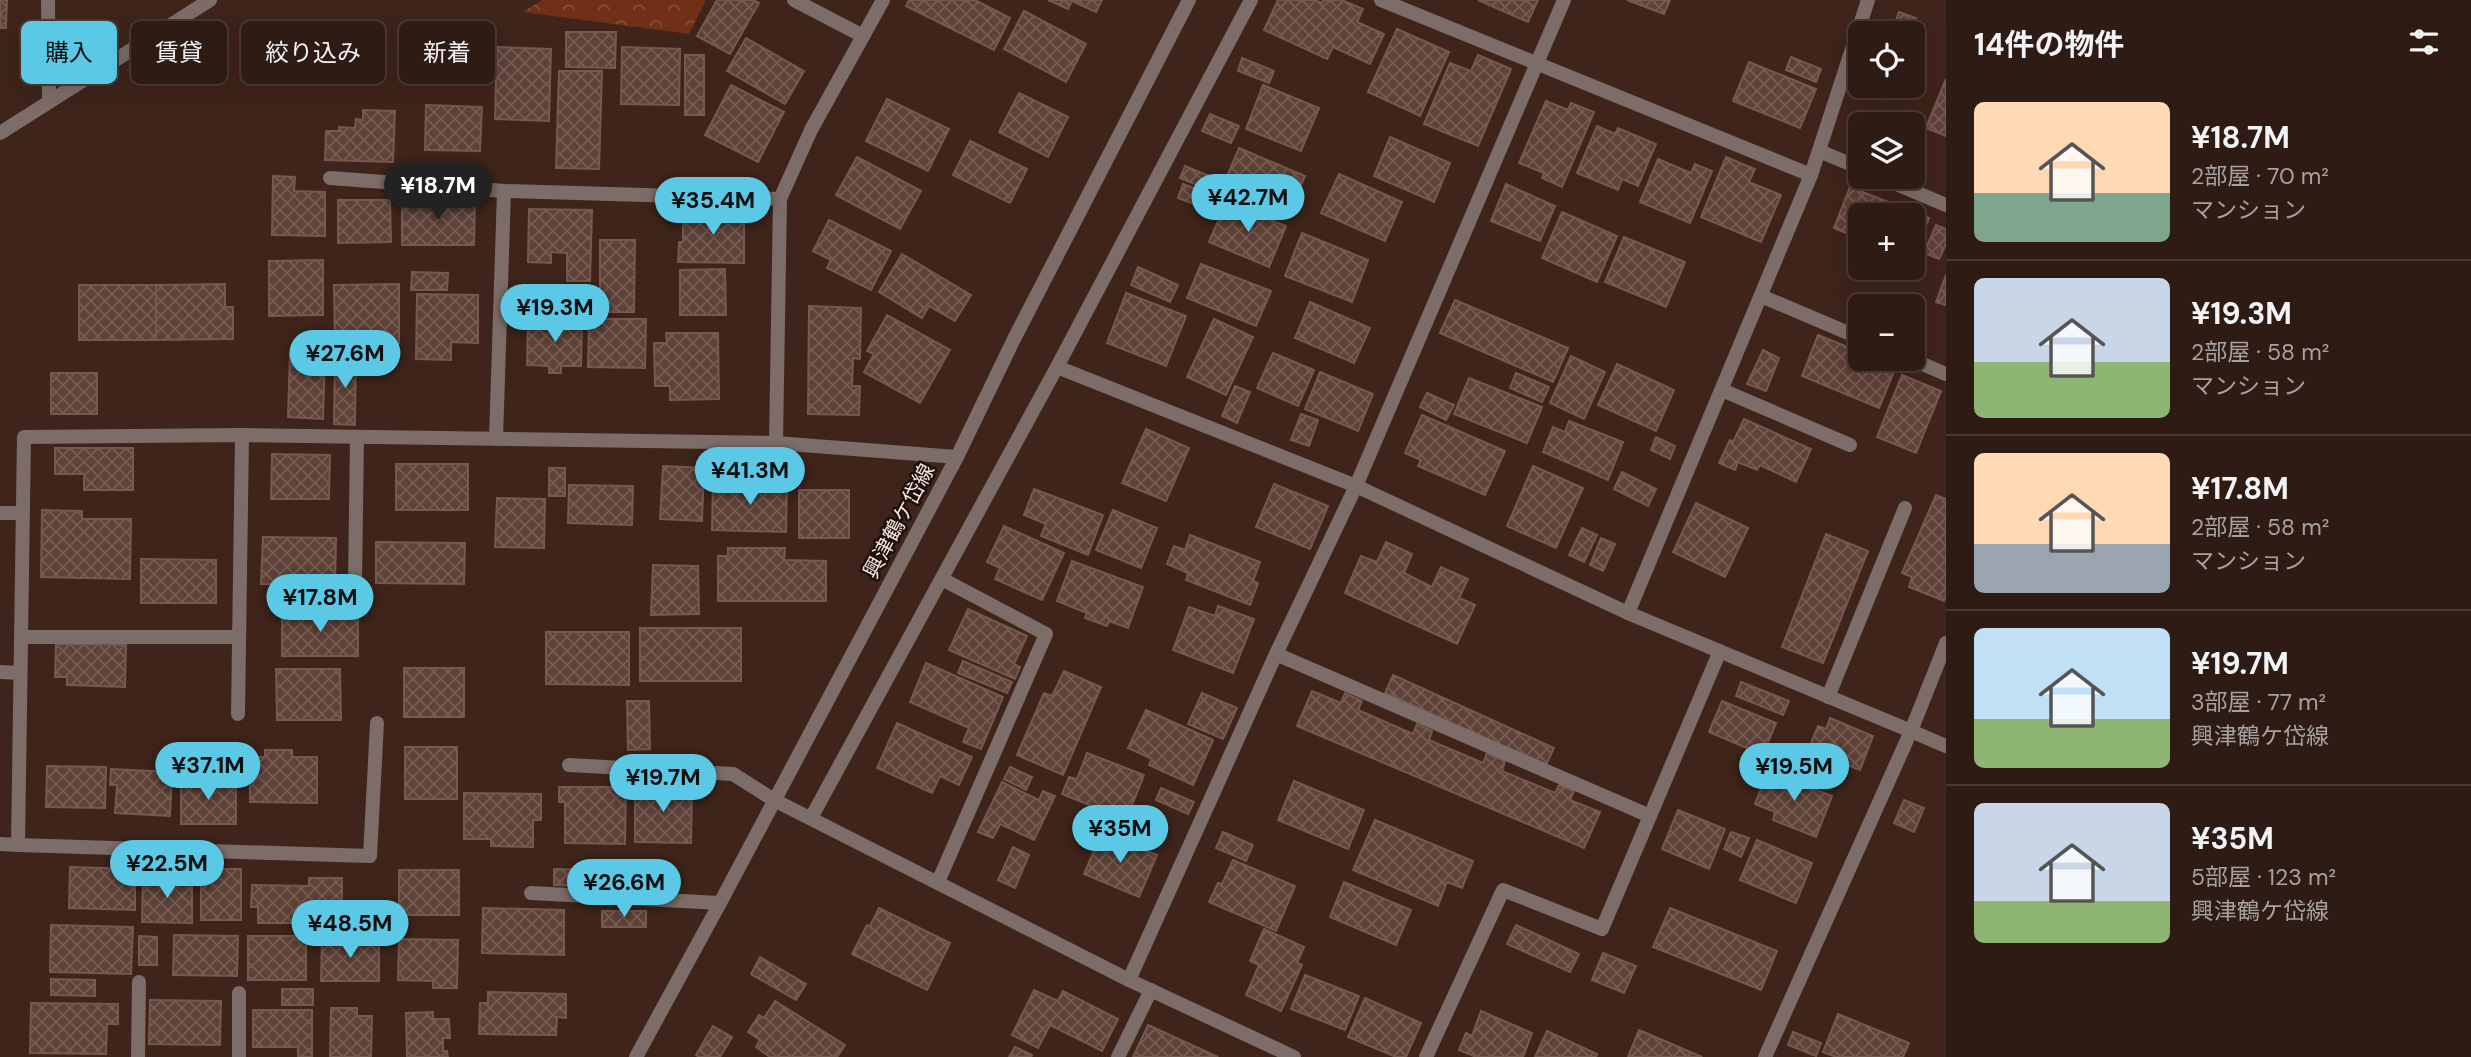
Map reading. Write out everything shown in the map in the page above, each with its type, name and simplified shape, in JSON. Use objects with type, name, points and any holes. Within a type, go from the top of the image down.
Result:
[{"type":"street","points":[[48,0],[50,100]]},
{"type":"street","points":[[0,133],[210,0]]},
{"type":"street","points":[[794,0],[863,36]]},
{"type":"street","points":[[776,443],[780,199],[811,130],[883,0]]},
{"type":"street","name":"興津鶴ケ岱線","points":[[636,1057],[957,457],[1020,327],[1189,0]]},
{"type":"street","points":[[811,818],[1057,367],[1251,0]]},
{"type":"street","points":[[1381,0],[1536,65],[1811,174]]},
{"type":"street","points":[[1129,980],[1276,654],[1356,486],[1564,0]]},
{"type":"street","points":[[1628,613],[1811,174],[1868,0]]},
{"type":"street","points":[[1819,151],[1848,163]]},
{"type":"street","points":[[330,178],[504,191],[780,199]]},
{"type":"street","points":[[1908,189],[1946,205]]},
{"type":"street","points":[[496,439],[504,191]]},
{"type":"street","points":[[1761,296],[1848,333]]},
{"type":"street","points":[[1925,365],[1946,374]]},
{"type":"street","points":[[1057,367],[1356,486],[1628,613],[1946,746]]},
{"type":"street","points":[[1721,390],[1850,445]]},
{"type":"street","points":[[18,845],[24,436],[242,435],[776,443],[957,457]]},
{"type":"street","points":[[238,714],[237,637],[242,435]]},
{"type":"street","points":[[355,584],[357,437]]},
{"type":"street","points":[[1828,696],[1905,508]]},
{"type":"street","points":[[0,513],[22,513]]},
{"type":"street","points":[[938,882],[1046,634],[942,579]]},
{"type":"street","points":[[21,637],[237,637]]},
{"type":"street","points":[[1765,1057],[1910,731],[1946,643]]},
{"type":"street","points":[[1426,1057],[1503,890],[1602,929],[1720,651]]},
{"type":"street","points":[[1276,654],[1650,816]]},
{"type":"street","points":[[0,672],[20,673]]},
{"type":"street","points":[[0,844],[370,856],[377,723]]},
{"type":"street","points":[[569,765],[733,774],[774,800],[1129,980],[1294,1057]]},
{"type":"street","points":[[531,893],[720,903]]},
{"type":"street","points":[[138,1057],[139,982]]},
{"type":"street","points":[[1118,1057],[1151,990]]},
{"type":"street","points":[[239,993],[239,1057]]},
{"type":"green space","points":[[542,0],[706,0],[689,34],[523,12]]},
{"type":"building","points":[[0,0],[7,0],[6,28],[0,28]]},
{"type":"building","points":[[717,0],[753,0],[759,3],[730,54],[697,36]]},
{"type":"building","points":[[909,0],[975,0],[1010,18],[994,50],[906,6]]},
{"type":"building","points":[[1048,0],[1102,0],[1096,12],[1072,1],[1068,9]]},
{"type":"building","points":[[1278,0],[1315,0],[1322,3],[1323,0],[1342,0],[1363,9],[1357,22],[1384,34],[1370,64],[1333,47],[1327,59],[1264,30]]},
{"type":"building","points":[[1478,0],[1538,0],[1528,22]]},
{"type":"building","points":[[1627,0],[1670,0],[1664,14]]},
{"type":"building","points":[[1024,11],[1086,44],[1066,82],[1004,49]]},
{"type":"building","points":[[1899,12],[1916,18],[1915,21],[1896,21]]},
{"type":"building","points":[[1397,29],[1449,52],[1420,116],[1368,92]]},
{"type":"building","points":[[566,32],[616,32],[615,68],[566,67]]},
{"type":"building","points":[[746,38],[804,71],[785,104],[727,71]]},
{"type":"building","points":[[497,47],[551,49],[549,121],[495,119]]},
{"type":"building","points":[[622,47],[680,49],[679,105],[621,104]]},
{"type":"building","points":[[685,55],[704,55],[704,115],[685,115]]},
{"type":"building","points":[[1478,55],[1511,69],[1478,146],[1424,124],[1450,63],[1471,71]]},
{"type":"building","points":[[1791,57],[1821,69],[1816,82],[1786,70]]},
{"type":"building","points":[[1242,58],[1274,71],[1269,83],[1238,71]]},
{"type":"building","points":[[1749,62],[1816,89],[1800,128],[1733,101]]},
{"type":"building","points":[[559,71],[602,71],[599,169],[556,168]]},
{"type":"building","points":[[1946,79],[1946,136],[1926,128]]},
{"type":"building","points":[[731,85],[784,112],[758,162],[705,135]]},
{"type":"building","points":[[1263,85],[1319,108],[1301,151],[1246,129]]},
{"type":"building","points":[[1019,93],[1068,117],[1048,157],[999,132]]},
{"type":"building","points":[[887,99],[949,129],[928,171],[866,141]]},
{"type":"building","points":[[1546,101],[1568,110],[1571,103],[1594,112],[1562,187],[1542,178],[1544,173],[1519,163]]},
{"type":"building","points":[[426,105],[482,107],[480,151],[425,150]]},
{"type":"building","points":[[363,110],[395,111],[393,162],[325,160],[326,131],[339,131],[339,127],[355,128],[356,119],[363,120]]},
{"type":"building","points":[[1210,114],[1239,126],[1231,143],[1202,131]]},
{"type":"building","points":[[1597,126],[1615,134],[1618,128],[1656,144],[1638,186],[1622,179],[1618,190],[1577,173]]},
{"type":"building","points":[[1390,137],[1450,163],[1434,202],[1374,176]]},
{"type":"building","points":[[970,141],[1027,169],[1010,203],[953,175]]},
{"type":"building","points":[[1239,148],[1305,176],[1291,209],[1225,181]]},
{"type":"building","points":[[857,157],[921,191],[900,229],[836,195]]},
{"type":"building","points":[[1726,157],[1755,169],[1749,182],[1781,195],[1761,242],[1701,217]]},
{"type":"building","points":[[1658,159],[1691,173],[1695,164],[1712,171],[1690,223],[1640,202]]},
{"type":"building","points":[[1185,166],[1219,180],[1214,192],[1180,178]]},
{"type":"building","points":[[1339,174],[1402,202],[1385,241],[1321,213]]},
{"type":"building","points":[[273,176],[295,177],[294,191],[325,192],[325,236],[272,235]]},
{"type":"building","points":[[1183,184],[1220,198],[1215,212],[1178,198]]},
{"type":"building","points":[[1506,184],[1555,206],[1540,241],[1491,221]]},
{"type":"building","points":[[1849,189],[1891,203],[1848,203],[1848,234],[1834,228]]},
{"type":"building","points":[[402,199],[475,200],[474,245],[402,245]]},
{"type":"building","points":[[338,200],[390,200],[391,242],[338,243]]},
{"type":"building","points":[[1226,202],[1286,226],[1269,267],[1209,242]]},
{"type":"building","points":[[529,209],[592,210],[590,281],[567,281],[567,253],[551,252],[551,263],[528,262]]},
{"type":"building","points":[[683,210],[744,210],[744,263],[678,262],[679,242],[683,242]]},
{"type":"building","points":[[1562,212],[1617,236],[1597,282],[1542,258]]},
{"type":"building","points":[[829,220],[891,251],[871,290],[827,268],[831,260],[813,251]]},
{"type":"building","points":[[1936,225],[1946,229],[1946,244],[1939,259],[1925,253]]},
{"type":"building","points":[[1302,233],[1368,260],[1352,302],[1285,276]]},
{"type":"building","points":[[1624,237],[1685,262],[1666,307],[1605,282]]},
{"type":"building","points":[[600,240],[635,240],[634,312],[600,312]]},
{"type":"building","points":[[902,254],[971,295],[955,321],[929,306],[922,318],[879,292]]},
{"type":"building","points":[[323,260],[323,315],[269,316],[269,261]]},
{"type":"building","points":[[1201,264],[1271,291],[1256,326],[1187,298]]},
{"type":"building","points":[[1138,267],[1178,285],[1170,302],[1131,285]]},
{"type":"building","points":[[725,269],[726,315],[680,315],[680,270]]},
{"type":"building","points":[[412,272],[448,273],[447,290],[411,290]]},
{"type":"building","points":[[1946,275],[1946,305],[1936,302]]},
{"type":"building","points":[[225,284],[225,307],[233,307],[233,339],[156,340],[156,285]]},
{"type":"building","points":[[399,284],[399,343],[335,343],[334,285]]},
{"type":"building","points":[[79,285],[156,285],[156,340],[79,340]]},
{"type":"building","points":[[1126,293],[1186,316],[1166,366],[1107,343]]},
{"type":"building","points":[[417,294],[478,295],[478,343],[451,342],[451,360],[416,359]]},
{"type":"building","points":[[1455,300],[1568,348],[1553,382],[1440,333]]},
{"type":"building","points":[[1310,302],[1370,328],[1354,363],[1295,338]]},
{"type":"building","points":[[809,306],[861,308],[860,359],[853,358],[852,386],[860,386],[859,415],[808,414]]},
{"type":"building","points":[[887,315],[950,350],[920,403],[864,372],[874,354],[867,351]]},
{"type":"building","points":[[589,319],[646,319],[645,368],[588,367]]},
{"type":"building","points":[[1214,319],[1253,337],[1226,395],[1187,377]]},
{"type":"building","points":[[528,320],[582,321],[581,366],[561,366],[561,373],[549,373],[549,366],[527,365]]},
{"type":"building","points":[[666,333],[718,333],[719,399],[670,400],[670,386],[655,386],[654,343],[667,343]]},
{"type":"building","points":[[1818,335],[1848,347],[1848,371],[1894,371],[1879,408],[1802,376]]},
{"type":"building","points":[[1763,350],[1779,358],[1766,391],[1747,384]]},
{"type":"building","points":[[290,353],[325,354],[323,419],[288,417]]},
{"type":"building","points":[[1273,353],[1314,370],[1298,406],[1257,388]]},
{"type":"building","points":[[335,356],[356,356],[355,425],[334,424]]},
{"type":"building","points":[[1571,356],[1605,372],[1584,419],[1550,403]]},
{"type":"building","points":[[1617,364],[1674,390],[1656,431],[1598,405]]},
{"type":"building","points":[[1320,372],[1373,394],[1358,431],[1305,409]]},
{"type":"building","points":[[51,373],[97,373],[97,414],[51,414]]},
{"type":"building","points":[[1516,373],[1549,387],[1542,402],[1510,388]]},
{"type":"building","points":[[1902,375],[1941,391],[1916,453],[1877,437]]},
{"type":"building","points":[[1469,378],[1542,407],[1527,443],[1454,414]]},
{"type":"building","points":[[1235,386],[1250,392],[1237,423],[1222,416]]},
{"type":"building","points":[[1427,393],[1454,405],[1446,420],[1420,407]]},
{"type":"building","points":[[1301,414],[1318,420],[1309,446],[1291,440]]},
{"type":"building","points":[[1422,415],[1505,451],[1485,495],[1418,466],[1421,460],[1405,453]]},
{"type":"building","points":[[1744,419],[1811,449],[1796,482],[1760,465],[1757,470],[1738,462],[1735,470],[1719,463]]},
{"type":"building","points":[[1569,421],[1623,442],[1608,480],[1543,452],[1553,427],[1565,432]]},
{"type":"building","points":[[1146,429],[1189,448],[1166,501],[1122,483]]},
{"type":"building","points":[[1656,437],[1675,446],[1670,459],[1651,450]]},
{"type":"building","points":[[55,448],[133,448],[133,490],[84,490],[84,474],[55,474]]},
{"type":"building","points":[[272,454],[330,455],[329,499],[271,499]]},
{"type":"building","points":[[396,464],[468,464],[468,510],[396,510]]},
{"type":"building","points":[[663,466],[704,468],[702,521],[660,519]]},
{"type":"building","points":[[1533,466],[1583,488],[1556,548],[1507,526]]},
{"type":"building","points":[[549,468],[565,468],[565,496],[549,496]]},
{"type":"building","points":[[1622,472],[1656,489],[1648,506],[1614,489]]},
{"type":"building","points":[[713,482],[787,483],[786,532],[712,530]]},
{"type":"building","points":[[1274,484],[1328,506],[1310,549],[1256,527]]},
{"type":"building","points":[[569,485],[633,486],[632,525],[568,523]]},
{"type":"building","points":[[1034,489],[1103,515],[1088,555],[1041,536],[1046,524],[1024,515]]},
{"type":"building","points":[[799,490],[849,490],[849,538],[799,538]]},
{"type":"building","points":[[1936,495],[1946,499],[1944,601],[1909,587],[1912,577],[1902,573]]},
{"type":"building","points":[[497,498],[545,499],[544,548],[495,547]]},
{"type":"building","points":[[1696,503],[1748,528],[1725,577],[1673,552]]},
{"type":"building","points":[[42,510],[82,511],[82,519],[131,519],[130,579],[41,577]]},
{"type":"building","points":[[1113,510],[1157,528],[1141,568],[1096,550]]},
{"type":"building","points":[[1004,526],[1064,553],[1042,600],[995,579],[1000,568],[987,562]]},
{"type":"building","points":[[1582,528],[1597,535],[1584,562],[1569,555]]},
{"type":"building","points":[[1826,534],[1868,551],[1823,663],[1782,647]]},
{"type":"building","points":[[1190,535],[1260,562],[1253,581],[1258,583],[1250,605],[1186,580],[1188,573],[1167,564],[1174,546],[1185,550]]},
{"type":"building","points":[[263,537],[336,538],[335,586],[261,584]]},
{"type":"building","points":[[1601,538],[1615,544],[1603,571],[1590,565]]},
{"type":"building","points":[[376,542],[465,543],[464,584],[376,583]]},
{"type":"building","points":[[1386,542],[1412,554],[1404,573],[1432,587],[1441,567],[1468,579],[1459,598],[1475,605],[1457,644],[1345,593],[1361,556],[1377,562]]},
{"type":"building","points":[[728,548],[785,548],[784,560],[826,561],[826,601],[718,601],[718,556],[728,556]]},
{"type":"building","points":[[141,559],[216,560],[216,603],[141,603]]},
{"type":"building","points":[[1072,561],[1143,587],[1128,628],[1109,621],[1107,626],[1085,618],[1087,613],[1057,601]]},
{"type":"building","points":[[653,565],[698,566],[699,614],[651,615]]},
{"type":"building","points":[[1218,606],[1254,619],[1233,673],[1173,650],[1189,607],[1215,616]]},
{"type":"building","points":[[968,609],[1027,636],[1014,664],[1020,667],[1015,679],[949,650]]},
{"type":"building","points":[[282,611],[358,612],[358,656],[282,656]]},
{"type":"building","points":[[640,628],[741,628],[741,681],[640,681]]},
{"type":"building","points":[[546,632],[629,632],[629,685],[546,684]]},
{"type":"building","points":[[56,644],[126,645],[125,687],[67,685],[67,677],[55,677]]},
{"type":"building","points":[[963,661],[1012,682],[1007,693],[958,673]]},
{"type":"building","points":[[926,663],[1003,697],[981,749],[963,742],[969,728],[910,702]]},
{"type":"building","points":[[404,668],[464,668],[464,717],[404,717]]},
{"type":"building","points":[[276,669],[340,669],[341,720],[277,720]]},
{"type":"building","points":[[1064,671],[1101,687],[1063,775],[1017,755],[1044,693],[1052,696]]},
{"type":"building","points":[[1393,675],[1554,748],[1546,765],[1385,693]]},
{"type":"building","points":[[1741,682],[1789,701],[1783,715],[1736,696]]},
{"type":"building","points":[[1312,691],[1341,703],[1345,693],[1362,701],[1358,710],[1413,734],[1417,724],[1432,731],[1429,740],[1483,763],[1487,753],[1505,761],[1502,771],[1555,793],[1559,785],[1574,791],[1570,800],[1600,812],[1584,848],[1297,726]]},
{"type":"building","points":[[1202,693],[1237,708],[1223,739],[1188,724]]},
{"type":"building","points":[[627,701],[649,701],[650,749],[628,750]]},
{"type":"building","points":[[1722,701],[1776,723],[1763,755],[1709,732]]},
{"type":"building","points":[[1146,710],[1213,740],[1193,785],[1149,765],[1152,759],[1128,748]]},
{"type":"building","points":[[1830,718],[1873,736],[1860,770],[1808,750],[1818,726],[1826,729]]},
{"type":"building","points":[[897,723],[972,757],[959,785],[940,776],[932,793],[877,768]]},
{"type":"building","points":[[405,747],[457,747],[457,799],[405,799]]},
{"type":"building","points":[[265,750],[292,750],[292,757],[317,757],[317,803],[250,802],[250,757],[265,757]]},
{"type":"building","points":[[1087,753],[1144,775],[1126,820],[1062,794],[1069,777],[1077,779]]},
{"type":"building","points":[[47,766],[106,767],[105,808],[46,807]]},
{"type":"building","points":[[1010,767],[1032,777],[1026,790],[1004,779]]},
{"type":"building","points":[[111,769],[172,772],[170,816],[115,813],[117,785],[110,785]]},
{"type":"building","points":[[1768,771],[1832,796],[1816,837],[1773,820],[1775,812],[1755,804]]},
{"type":"building","points":[[181,780],[236,780],[236,824],[181,824]]},
{"type":"building","points":[[1294,781],[1364,810],[1348,849],[1278,820]]},
{"type":"building","points":[[1002,782],[1039,800],[1043,791],[1055,796],[1034,840],[1000,824],[993,838],[978,832]]},
{"type":"building","points":[[635,785],[692,787],[691,843],[635,842]]},
{"type":"building","points":[[559,787],[626,787],[625,844],[565,843],[565,802],[559,802]]},
{"type":"building","points":[[1161,788],[1194,802],[1188,814],[1156,800]]},
{"type":"building","points":[[464,793],[541,794],[541,820],[533,820],[533,847],[491,846],[491,839],[464,839]]},
{"type":"building","points":[[1904,800],[1924,808],[1914,832],[1894,823]]},
{"type":"building","points":[[1678,810],[1725,829],[1709,869],[1662,849]]},
{"type":"building","points":[[1375,820],[1473,861],[1462,888],[1447,882],[1438,906],[1353,870]]},
{"type":"building","points":[[1102,832],[1157,855],[1139,897],[1084,874]]},
{"type":"building","points":[[1223,832],[1253,845],[1246,861],[1216,848]]},
{"type":"building","points":[[1731,832],[1749,838],[1741,857],[1724,849]]},
{"type":"building","points":[[1757,840],[1812,863],[1796,903],[1740,880]]},
{"type":"building","points":[[1013,847],[1029,855],[1015,888],[998,880]]},
{"type":"building","points":[[1233,860],[1295,886],[1276,931],[1209,902],[1218,883],[1222,884]]},
{"type":"building","points":[[70,867],[135,869],[135,910],[69,908]]},
{"type":"building","points":[[201,869],[241,869],[241,920],[201,920]]},
{"type":"building","points":[[554,869],[591,870],[591,886],[554,885]]},
{"type":"building","points":[[399,870],[459,870],[459,915],[399,915]]},
{"type":"building","points":[[143,877],[192,878],[192,923],[142,922]]},
{"type":"building","points":[[309,878],[342,878],[342,923],[258,923],[258,907],[251,907],[252,885],[309,886]]},
{"type":"building","points":[[1344,882],[1411,910],[1396,945],[1330,917]]},
{"type":"building","points":[[483,908],[564,910],[564,955],[482,953]]},
{"type":"building","points":[[879,908],[950,943],[927,990],[852,954]]},
{"type":"building","points":[[1670,908],[1777,951],[1761,990],[1653,947]]},
{"type":"building","points":[[602,911],[646,911],[646,927],[602,927]]},
{"type":"building","points":[[51,925],[133,927],[131,974],[50,972]]},
{"type":"building","points":[[1516,925],[1579,954],[1570,972],[1507,944]]},
{"type":"building","points":[[1264,929],[1304,947],[1297,963],[1302,965],[1281,1011],[1246,995],[1259,965],[1250,961]]},
{"type":"building","points":[[174,935],[238,936],[237,976],[173,975]]},
{"type":"building","points":[[139,936],[157,937],[157,965],[139,965]]},
{"type":"building","points":[[248,936],[306,936],[306,980],[248,980]]},
{"type":"building","points":[[322,938],[379,939],[379,981],[321,981]]},
{"type":"building","points":[[399,939],[458,940],[457,988],[433,988],[433,981],[398,980]]},
{"type":"building","points":[[1603,953],[1636,966],[1624,993],[1592,980]]},
{"type":"building","points":[[760,957],[806,984],[796,1000],[751,974]]},
{"type":"building","points":[[1305,975],[1359,996],[1345,1030],[1291,1009]]},
{"type":"building","points":[[51,979],[95,980],[95,996],[51,995]]},
{"type":"building","points":[[282,989],[313,989],[313,1005],[282,1005]]},
{"type":"building","points":[[1034,990],[1058,1001],[1063,991],[1118,1019],[1102,1051],[1050,1025],[1038,1048],[1012,1035]]},
{"type":"building","points":[[488,992],[566,994],[566,1018],[557,1017],[556,1035],[479,1034],[480,1003],[488,1003]]},
{"type":"building","points":[[1365,998],[1421,1023],[1406,1057],[1396,1057],[1348,1037]]},
{"type":"building","points":[[150,1000],[221,1001],[220,1045],[149,1044]]},
{"type":"building","points":[[775,1001],[845,1045],[837,1057],[770,1057],[756,1047],[760,1040],[748,1032],[759,1015],[764,1018]]},
{"type":"building","points":[[31,1003],[118,1004],[118,1024],[107,1024],[106,1054],[30,1053]]},
{"type":"building","points":[[331,1008],[357,1008],[357,1016],[372,1016],[371,1057],[330,1057]]},
{"type":"building","points":[[253,1010],[312,1010],[312,1057],[298,1057],[298,1047],[253,1047]]},
{"type":"building","points":[[1481,1011],[1532,1033],[1523,1057],[1476,1057],[1459,1050],[1466,1033],[1472,1036]]},
{"type":"building","points":[[433,1012],[433,1019],[449,1019],[450,1038],[443,1038],[443,1051],[447,1051],[448,1057],[407,1057],[406,1013]]},
{"type":"building","points":[[1838,1014],[1909,1043],[1903,1057],[1836,1057],[1823,1052]]},
{"type":"building","points":[[1148,1025],[1218,1057],[1133,1057]]},
{"type":"building","points":[[713,1026],[732,1037],[720,1057],[699,1057],[696,1055]]},
{"type":"building","points":[[1639,1030],[1702,1057],[1628,1057]]},
{"type":"building","points":[[1547,1031],[1597,1054],[1596,1057],[1535,1057]]},
{"type":"building","points":[[1793,1032],[1821,1043],[1816,1056],[1788,1045]]},
{"type":"building","points":[[1015,1047],[1032,1055],[1031,1057],[1009,1057]]}]
